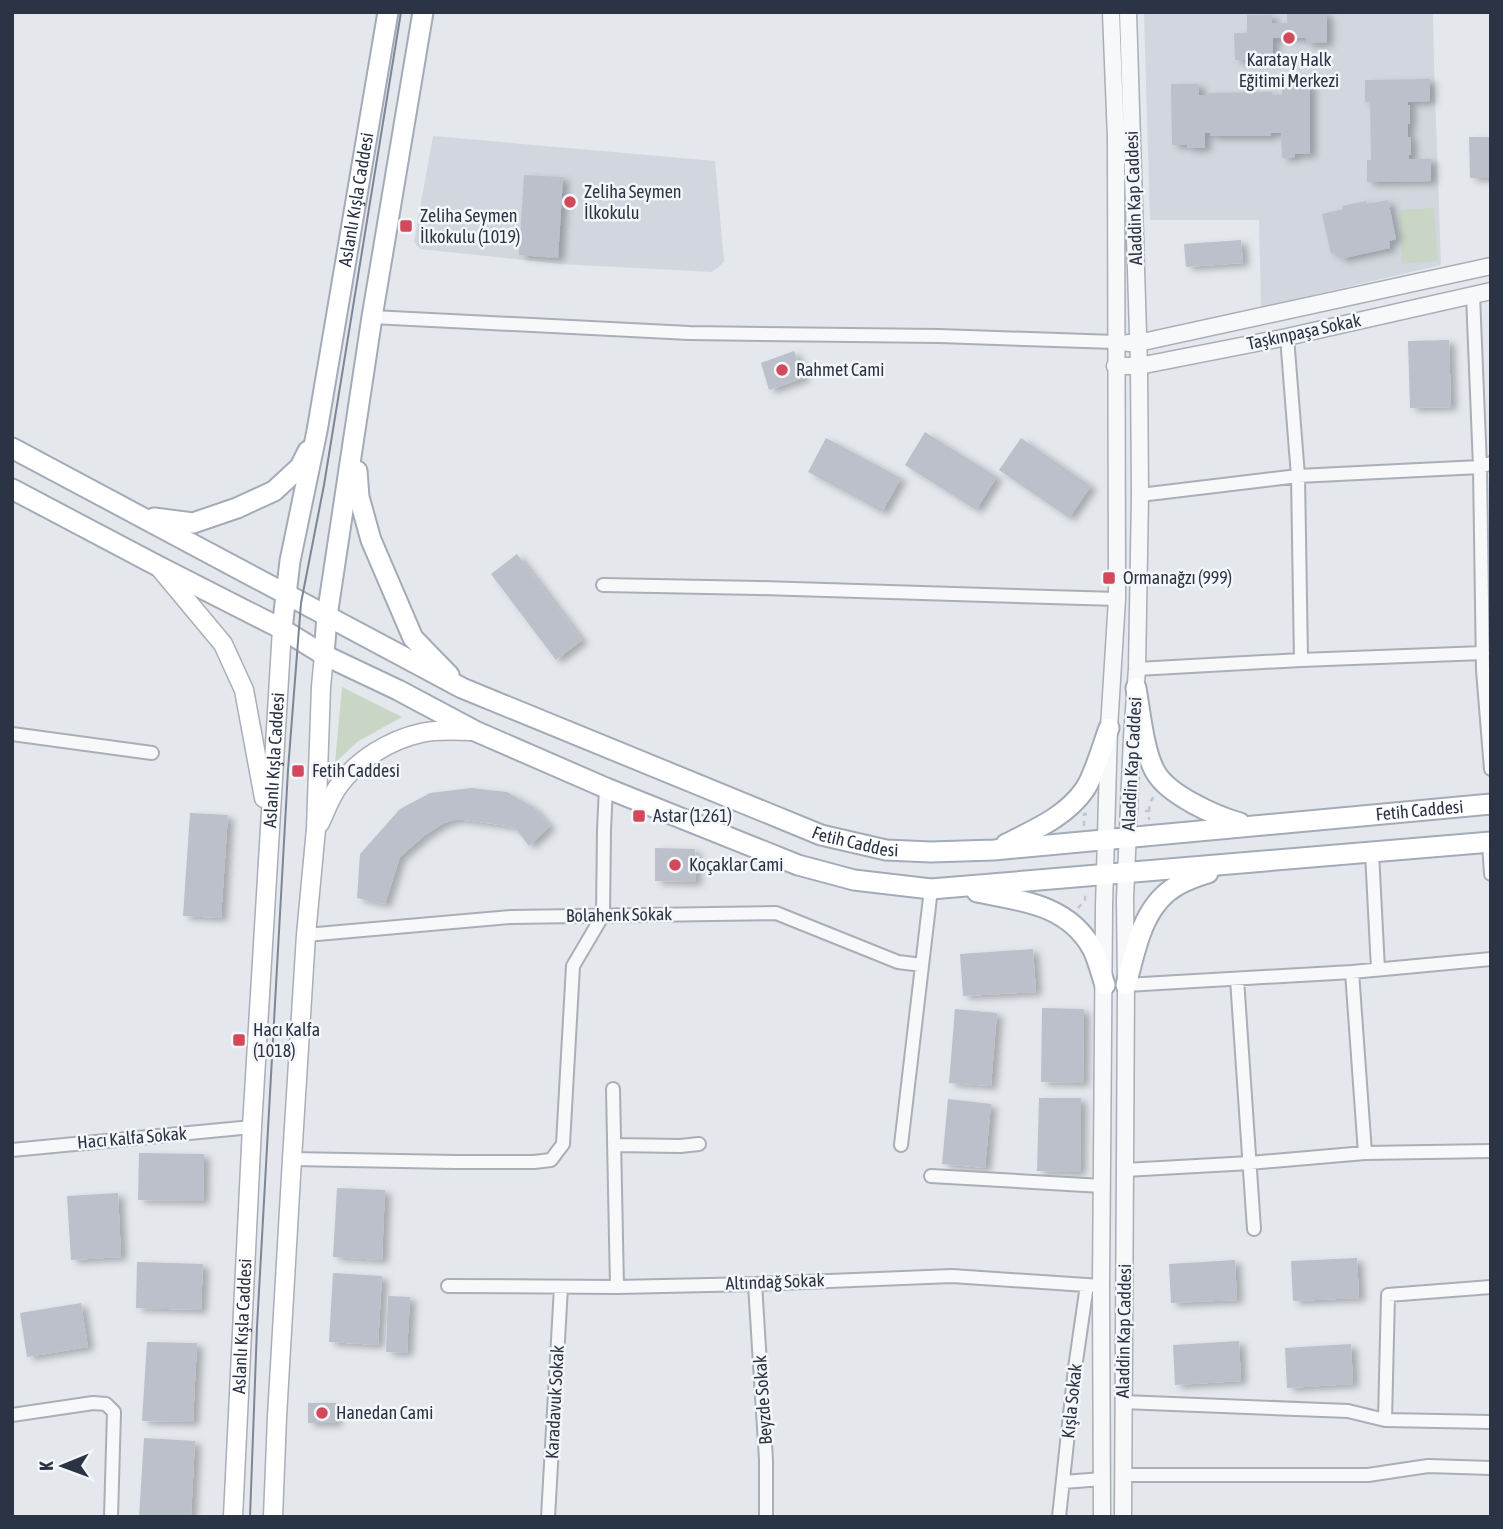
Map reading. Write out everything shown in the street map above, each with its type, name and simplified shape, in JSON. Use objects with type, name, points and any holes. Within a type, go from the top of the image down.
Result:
[{"type":"main road","name":"Aslanlı Kışla Caddesi","points":[[233,1517],[251,1127],[285,595],[317,431],[388,12]]},
{"type":"main road","name":"Aslanlı Kışla Caddesi","points":[[273,1517],[306,935],[317,829],[320,700],[327,615],[372,317],[423,12]]},
{"type":"main road","points":[[142,517],[193,523],[237,508],[274,491],[300,467],[317,431]]},
{"type":"main road","points":[[355,433],[359,497],[389,585],[413,638],[462,688]]},
{"type":"main road","name":"Fetih Caddesi","points":[[12,448],[462,688],[821,835],[886,850],[995,850],[1491,804]]},
{"type":"main road","name":"Fetih Caddesi","points":[[12,489],[475,732],[798,865],[854,880],[931,889],[1490,843]]},
{"type":"main road","points":[[158,566],[223,644],[244,690],[269,828]]},
{"type":"main road","points":[[1137,678],[1147,748],[1156,774],[1172,789],[1204,810],[1251,826]]},
{"type":"main road","points":[[995,850],[1035,830],[1070,807],[1087,787],[1110,728]]},
{"type":"main road","points":[[317,829],[339,785],[368,756],[421,733],[475,732]]},
{"type":"main road","points":[[1126,985],[1146,919],[1154,905],[1175,887],[1229,865]]},
{"type":"main road","points":[[955,887],[1036,904],[1059,914],[1077,928],[1093,949],[1105,985]]},
{"type":"street","name":"Aladdin Kap Caddesi","points":[[1102,1517],[1103,1479],[1094,1286],[1102,1186],[1106,874],[1117,599],[1116,138],[1111,12]]},
{"type":"street","name":"Aladdin Kap Caddesi","points":[[1123,1517],[1125,900],[1137,678],[1140,495],[1139,366],[1128,12]]},
{"type":"street","points":[[372,317],[689,333],[939,336],[1138,343],[1491,266]]},
{"type":"street","name":"Taşkınpaşa Sokak","points":[[1115,366],[1139,366],[1287,337],[1491,290]]},
{"type":"street","points":[[1473,295],[1485,465],[1483,653],[1487,669],[1491,769]]},
{"type":"street","points":[[1287,337],[1298,476],[1301,660]]},
{"type":"street","points":[[1140,495],[1298,476],[1485,465]]},
{"type":"street","points":[[603,586],[1117,599]]},
{"type":"street","points":[[1137,678],[1301,660],[1483,653]]},
{"type":"street","points":[[12,734],[152,753]]},
{"type":"street","points":[[292,1159],[455,1162],[551,1160],[563,1144],[573,965],[603,915],[606,788]]},
{"type":"street","points":[[1490,843],[1491,874]]},
{"type":"street","points":[[1373,853],[1378,969]]},
{"type":"street","points":[[901,1145],[931,889]]},
{"type":"street","name":"Bolahenk Sokak","points":[[306,935],[511,918],[776,913],[898,962],[922,965]]},
{"type":"street","points":[[1126,985],[1352,972],[1491,959]]},
{"type":"street","points":[[1352,972],[1365,1153]]},
{"type":"street","points":[[1237,979],[1254,1229]]},
{"type":"street","points":[[613,1089],[617,1287]]},
{"type":"street","name":"Hacı Kalfa Sokak","points":[[12,1150],[251,1127]]},
{"type":"street","points":[[614,1144],[699,1144]]},
{"type":"street","points":[[1125,1170],[1365,1153],[1491,1151]]},
{"type":"street","points":[[931,1176],[1102,1186]]},
{"type":"street","name":"Altındağ Sokak","points":[[448,1286],[617,1287],[952,1276],[1094,1286]]},
{"type":"street","name":"Beyzde Sokak","points":[[755,1283],[766,1460],[766,1517]]},
{"type":"street","name":"Kışla Sokak","points":[[1059,1517],[1075,1368],[1094,1286]]},
{"type":"street","name":"Karadavuk Sokak","points":[[548,1517],[561,1287]]},
{"type":"street","points":[[1385,1420],[1388,1295],[1491,1287]]},
{"type":"street","points":[[1123,1402],[1348,1411],[1385,1420],[1491,1422]]},
{"type":"street","points":[[12,1415],[93,1403],[106,1405],[114,1412],[111,1517]]},
{"type":"street","points":[[1123,1475],[1368,1475],[1428,1466],[1491,1468]]},
{"type":"street","points":[[1063,1482],[1103,1479]]},
{"type":"shaded area","points":[[1144,12],[1433,12],[1441,265],[1261,307],[1259,220],[1150,220]]},
{"type":"shaded area","name":"Zeliha Seymen İlkokulu","points":[[433,136],[715,161],[724,262],[712,272],[561,264],[420,249],[414,242]]},
{"type":"green space","points":[[1434,208],[1438,261],[1402,264],[1399,210]]},
{"type":"green space","points":[[342,687],[402,717],[357,742],[335,763]]},
{"type":"building","points":[[1287,12],[1325,12],[1327,43],[1306,43],[1306,38],[1273,38],[1273,60],[1235,60],[1234,33],[1247,33],[1247,15],[1272,15],[1272,23],[1287,23]]},
{"type":"building","points":[[1430,79],[1430,101],[1408,102],[1408,137],[1411,137],[1409,159],[1431,159],[1431,181],[1367,182],[1367,160],[1371,160],[1370,102],[1365,102],[1365,80]]},
{"type":"building","points":[[1282,83],[1310,83],[1310,154],[1295,154],[1295,157],[1282,158],[1281,133],[1271,133],[1271,136],[1211,136],[1210,133],[1205,133],[1205,148],[1172,145],[1171,84],[1199,84],[1199,95],[1272,92],[1272,95],[1282,95]]},
{"type":"building","points":[[1469,137],[1491,137],[1491,178],[1470,178]]},
{"type":"building","points":[[524,175],[563,177],[558,258],[519,255]]},
{"type":"building","points":[[1388,200],[1396,239],[1389,241],[1390,248],[1340,259],[1338,252],[1331,254],[1322,214],[1343,209],[1342,206]]},
{"type":"building","points":[[1241,240],[1243,263],[1186,267],[1184,244]]},
{"type":"building","points":[[1449,340],[1451,407],[1410,408],[1408,341]]},
{"type":"building","name":"Rahmet Cami","points":[[794,351],[804,378],[769,390],[761,363]]},
{"type":"building","points":[[925,432],[997,477],[976,510],[905,465]]},
{"type":"building","points":[[826,438],[901,478],[882,512],[808,472]]},
{"type":"building","points":[[1021,438],[1091,486],[1069,518],[999,470]]},
{"type":"building","points":[[517,554],[582,640],[556,660],[491,574]]},
{"type":"building","points":[[471,788],[507,792],[533,807],[550,826],[529,846],[516,829],[508,826],[458,819],[444,823],[425,835],[400,857],[385,904],[357,898],[360,854],[400,809],[430,793]]},
{"type":"building","points":[[190,813],[228,815],[221,918],[183,916]]},
{"type":"building","name":"Koçaklar Cami","points":[[655,848],[695,849],[696,882],[655,881]]},
{"type":"building","points":[[1033,949],[1036,992],[963,996],[960,954]]},
{"type":"building","points":[[1042,1008],[1084,1009],[1083,1083],[1041,1082]]},
{"type":"building","points":[[955,1009],[997,1013],[991,1086],[949,1083]]},
{"type":"building","points":[[1039,1098],[1081,1098],[1080,1172],[1037,1171]]},
{"type":"building","points":[[948,1099],[991,1104],[985,1168],[942,1164]]},
{"type":"building","points":[[139,1153],[204,1154],[203,1201],[138,1200]]},
{"type":"building","points":[[337,1188],[385,1190],[382,1260],[333,1257]]},
{"type":"building","points":[[118,1193],[121,1257],[71,1260],[67,1196]]},
{"type":"building","points":[[1357,1258],[1359,1298],[1293,1301],[1291,1261]]},
{"type":"building","points":[[1235,1260],[1237,1300],[1171,1303],[1169,1264]]},
{"type":"building","points":[[137,1262],[203,1264],[201,1310],[136,1308]]},
{"type":"building","points":[[333,1273],[382,1276],[378,1345],[329,1342]]},
{"type":"building","points":[[388,1296],[410,1297],[407,1353],[386,1352]]},
{"type":"building","points":[[81,1303],[88,1347],[27,1357],[20,1313]]},
{"type":"building","points":[[1239,1341],[1241,1381],[1175,1385],[1173,1345]]},
{"type":"building","points":[[147,1342],[197,1343],[193,1422],[142,1421]]},
{"type":"building","points":[[1351,1344],[1353,1384],[1287,1388],[1285,1348]]},
{"type":"building","name":"Hanedan Cami","points":[[308,1403],[336,1403],[336,1423],[308,1423]]},
{"type":"building","points":[[144,1438],[195,1441],[191,1517],[139,1517]]},
{"type":"tram line","points":[[250,1517],[257,1327],[288,770],[301,603],[324,485],[401,12]]},
{"type":"place","name":"Karatay Halk Eğitimi Merkezi","points":[[1289,38]]},
{"type":"place","name":"Zeliha Seymen İlkokulu","points":[[570,202]]},
{"type":"place","name":"Zeliha Seymen İlkokulu (1019)","points":[[406,226]]},
{"type":"place","name":"Rahmet Cami","points":[[782,370]]},
{"type":"place","name":"Ormanağzı (999)","points":[[1109,578]]},
{"type":"place","name":"Fetih Caddesi","points":[[298,771]]},
{"type":"place","name":"Astar (1261)","points":[[639,816]]},
{"type":"place","name":"Koçaklar Cami","points":[[675,865]]},
{"type":"place","name":"Hacı Kalfa (1018)","points":[[239,1040]]},
{"type":"place","name":"Hanedan Cami","points":[[322,1413]]}]
